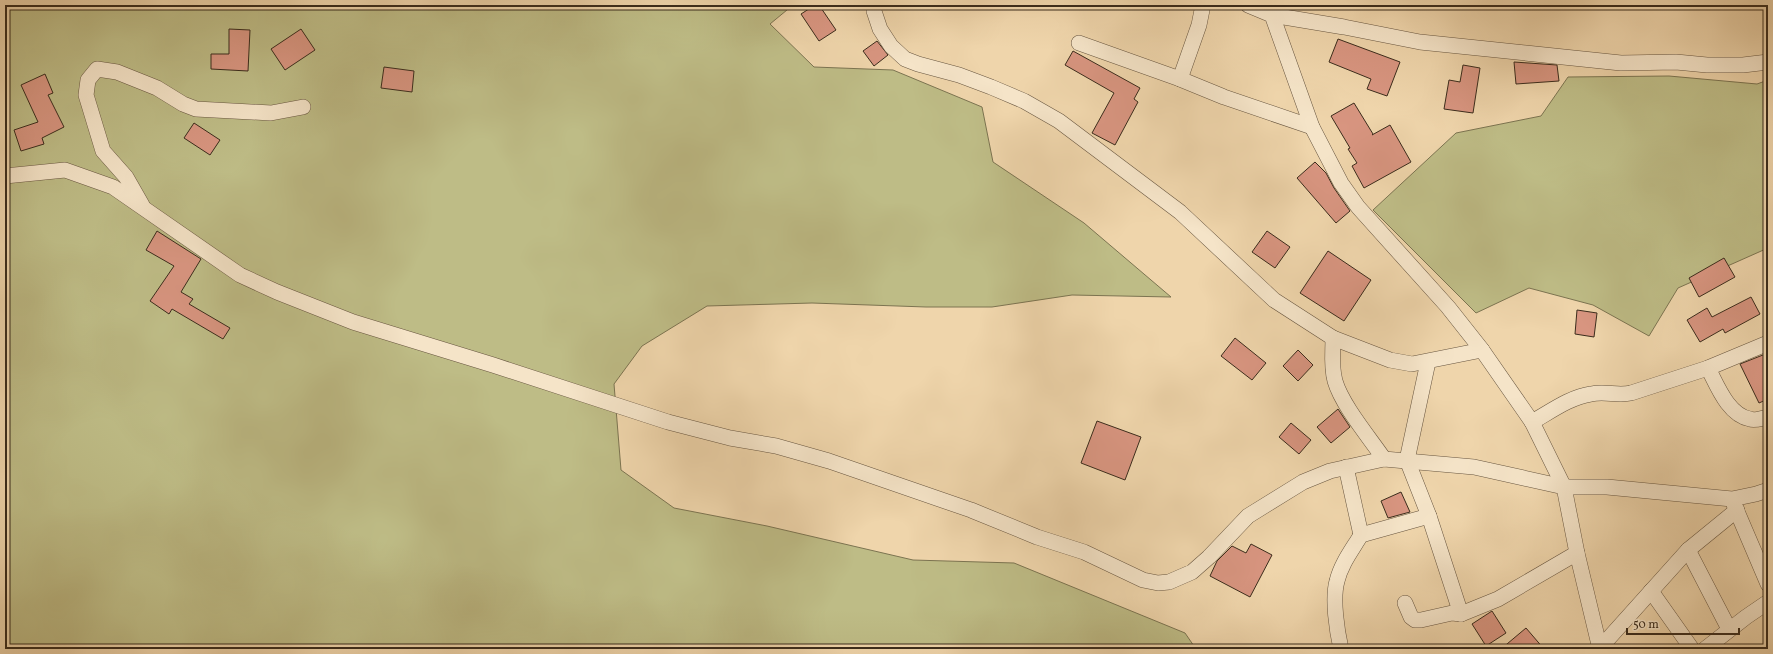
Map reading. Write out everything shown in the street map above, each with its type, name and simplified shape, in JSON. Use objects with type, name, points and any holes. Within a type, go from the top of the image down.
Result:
[{"type":"street","points":[[874,5],[874,11],[880,29],[891,46],[905,59],[959,75],[991,87],[1024,101],[1059,121],[1180,212],[1274,300],[1333,338],[1390,360],[1412,364],[1482,350]]},
{"type":"street","points":[[1180,79],[1199,25],[1203,5]]},
{"type":"street","points":[[1248,5],[1272,15],[1420,42],[1621,63],[1676,62],[1707,65],[1736,65],[1768,62]]},
{"type":"street","points":[[1272,15],[1312,127],[1341,183],[1358,207],[1421,277],[1482,350],[1532,422],[1564,486],[1577,554],[1600,649]]},
{"type":"street","points":[[1079,43],[1180,79],[1224,97],[1312,127]]},
{"type":"street","points":[[144,208],[126,177],[103,151],[86,95],[88,80],[97,70],[117,72],[157,88],[183,104],[196,109],[271,113],[303,107]]},
{"type":"street","points":[[5,176],[65,170],[113,187],[240,275],[277,292],[353,322],[493,365],[668,422],[730,438],[776,446],[829,461],[971,510],[1037,537],[1084,552],[1143,580],[1158,583],[1169,582],[1192,572],[1209,557],[1248,516],[1285,491],[1330,471],[1384,459],[1474,467],[1564,486],[1607,487],[1735,504]]},
{"type":"street","points":[[1333,338],[1332,364],[1335,381],[1340,395],[1384,459]]},
{"type":"street","points":[[1532,422],[1582,395],[1600,392],[1621,395],[1708,368],[1768,343]]},
{"type":"street","points":[[1428,362],[1407,460],[1429,516],[1461,614]]},
{"type":"street","points":[[1708,368],[1727,403],[1740,416],[1751,420],[1768,417]]},
{"type":"street","points":[[1346,467],[1361,535]]},
{"type":"street","points":[[1600,649],[1688,550],[1735,504],[1768,490]]},
{"type":"street","points":[[1735,504],[1768,584]]},
{"type":"street","points":[[1341,649],[1335,600],[1337,582],[1345,561],[1361,535],[1429,516]]},
{"type":"street","points":[[1688,550],[1729,629]]},
{"type":"street","points":[[1405,603],[1411,617],[1415,620],[1452,613],[1461,614],[1498,599],[1577,554]]},
{"type":"street","points":[[1651,591],[1692,649]]},
{"type":"street","points":[[1705,649],[1729,629],[1768,602]]},
{"type":"shaded area","points":[[5,5],[793,5],[770,24],[814,67],[893,70],[982,107],[993,162],[1084,223],[1171,297],[1072,295],[992,307],[926,307],[812,303],[707,306],[642,346],[614,384],[621,470],[674,508],[767,526],[913,560],[1014,563],[1185,633],[1196,649],[5,649]]},
{"type":"shaded area","points":[[1669,76],[1757,84],[1768,80],[1768,248],[1678,288],[1649,336],[1593,305],[1529,288],[1476,313],[1373,210],[1456,133],[1541,116],[1568,77]]},
{"type":"building","points":[[815,5],[819,5],[836,30],[819,41],[801,14]]},
{"type":"building","points":[[229,29],[250,30],[248,71],[211,69],[211,54],[229,54]]},
{"type":"building","points":[[301,29],[315,50],[285,70],[271,49]]},
{"type":"building","points":[[1338,39],[1400,62],[1387,96],[1367,89],[1371,79],[1329,62]]},
{"type":"building","points":[[877,41],[888,55],[874,66],[863,51]]},
{"type":"building","points":[[1073,51],[1140,88],[1134,99],[1138,102],[1115,145],[1092,133],[1114,93],[1065,65]]},
{"type":"building","points":[[1514,62],[1557,65],[1559,81],[1516,84]]},
{"type":"building","points":[[1463,65],[1480,68],[1473,113],[1444,109],[1449,80],[1460,82]]},
{"type":"building","points":[[384,67],[414,71],[412,92],[381,88]]},
{"type":"building","points":[[45,74],[53,93],[48,95],[64,127],[42,138],[44,144],[21,151],[14,130],[38,122],[21,85]]},
{"type":"building","points":[[1354,103],[1373,134],[1372,135],[1390,125],[1411,162],[1364,188],[1352,166],[1357,163],[1331,116]]},
{"type":"building","points":[[194,123],[220,140],[210,155],[184,138]]},
{"type":"building","points":[[1315,162],[1326,173],[1334,188],[1350,211],[1336,223],[1297,178]]},
{"type":"building","points":[[157,231],[201,259],[181,292],[193,299],[189,304],[230,328],[223,339],[172,309],[169,314],[150,301],[174,266],[146,250]]},
{"type":"building","points":[[1267,231],[1290,247],[1275,268],[1252,252]]},
{"type":"building","points":[[1328,251],[1371,280],[1344,321],[1300,293]]},
{"type":"building","points":[[1724,258],[1735,277],[1699,297],[1689,278]]},
{"type":"building","points":[[1751,297],[1760,314],[1725,333],[1723,329],[1700,342],[1687,320],[1707,308],[1712,317]]},
{"type":"building","points":[[1577,310],[1597,313],[1594,337],[1575,334]]},
{"type":"building","points":[[1235,338],[1266,363],[1252,380],[1221,356]]},
{"type":"building","points":[[1298,350],[1313,365],[1298,381],[1283,366]]},
{"type":"building","points":[[1768,353],[1768,399],[1759,403],[1740,364]]},
{"type":"building","points":[[1338,409],[1350,427],[1331,443],[1317,427]]},
{"type":"building","points":[[1097,421],[1141,437],[1125,480],[1081,463]]},
{"type":"building","points":[[1291,423],[1311,440],[1299,454],[1279,437]]},
{"type":"building","points":[[1401,492],[1410,512],[1388,518],[1381,501]]},
{"type":"building","points":[[1251,544],[1272,555],[1250,597],[1210,576],[1217,561],[1232,546],[1246,553]]},
{"type":"building","points":[[1492,611],[1506,633],[1486,646],[1472,624]]},
{"type":"building","points":[[1526,628],[1544,649],[1501,649]]}]
